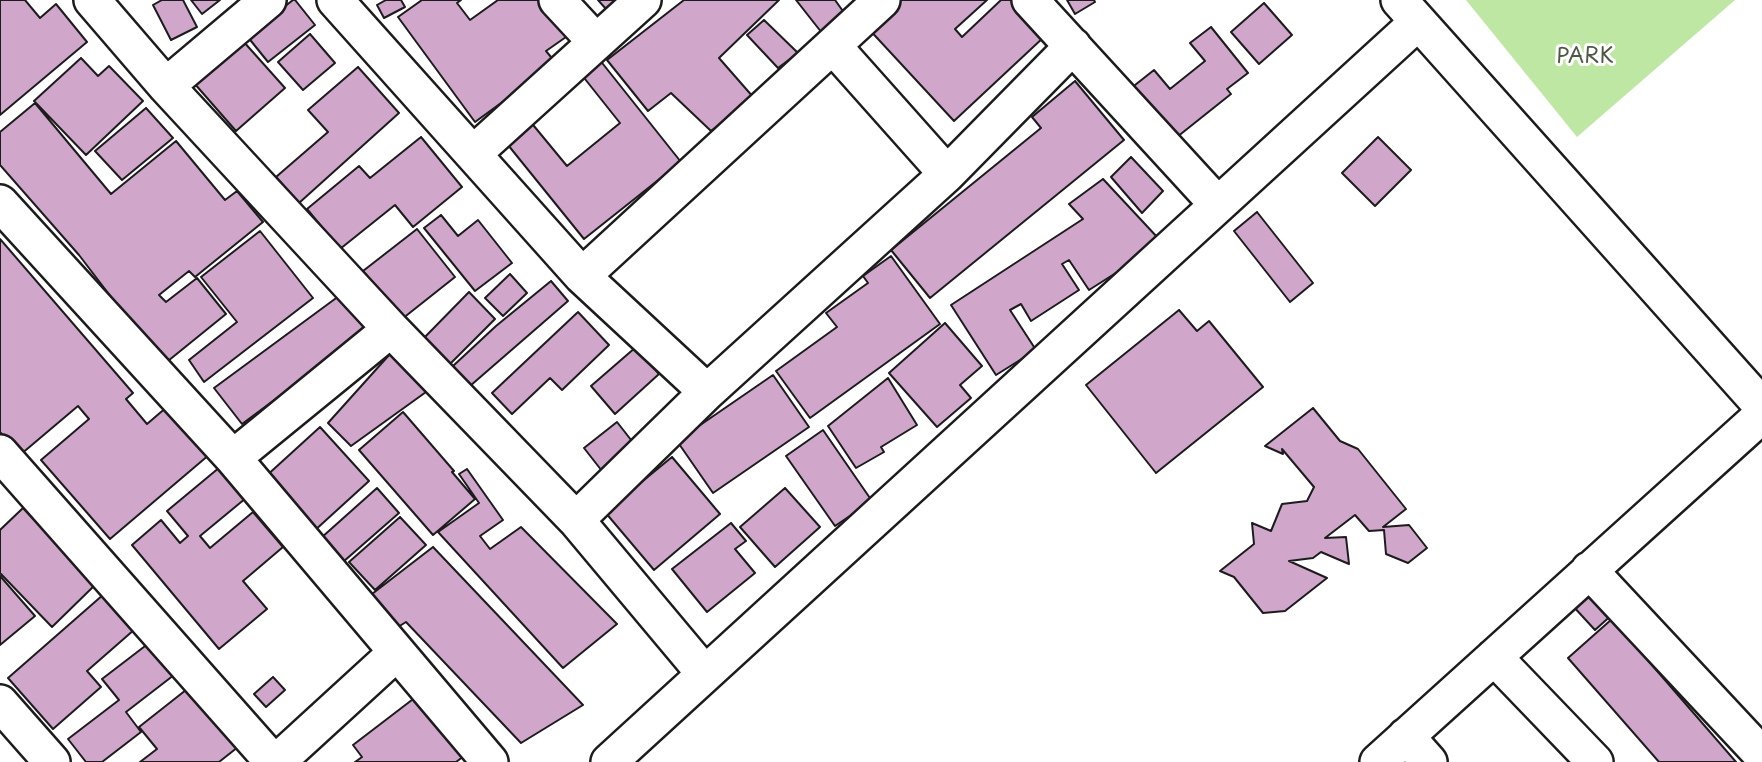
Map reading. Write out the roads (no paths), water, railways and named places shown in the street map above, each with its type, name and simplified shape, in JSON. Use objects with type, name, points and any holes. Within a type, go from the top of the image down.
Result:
[{"type":"street","points":[[92,0],[166,86],[391,330],[576,520],[705,674]]},
{"type":"street","points":[[166,86],[268,0]]},
{"type":"street","points":[[335,0],[582,276],[707,392]]},
{"type":"street","points":[[557,0],[596,42]]},
{"type":"street","points":[[474,153],[643,0]]},
{"type":"street","points":[[582,276],[882,0]]},
{"type":"street","points":[[1030,0],[1218,205]]},
{"type":"street","points":[[609,762],[1218,205],[1409,11],[1762,406]]},
{"type":"street","points":[[834,46],[947,174]]},
{"type":"street","points":[[576,520],[707,392],[947,174],[1073,46]]},
{"type":"street","points":[[0,203],[233,458],[490,762]]},
{"type":"street","points":[[233,458],[391,330]]},
{"type":"street","points":[[1378,762],[1762,415]]},
{"type":"street","points":[[6,473],[275,762],[396,653]]},
{"type":"street","points":[[1589,570],[1762,755]]},
{"type":"street","points":[[1494,657],[1595,762]]},
{"type":"street","points":[[0,703],[52,762]]},
{"type":"street","points":[[1406,736],[1429,762]]},
{"type":"park label","name":"PARK","points":[[1585,57]]}]
